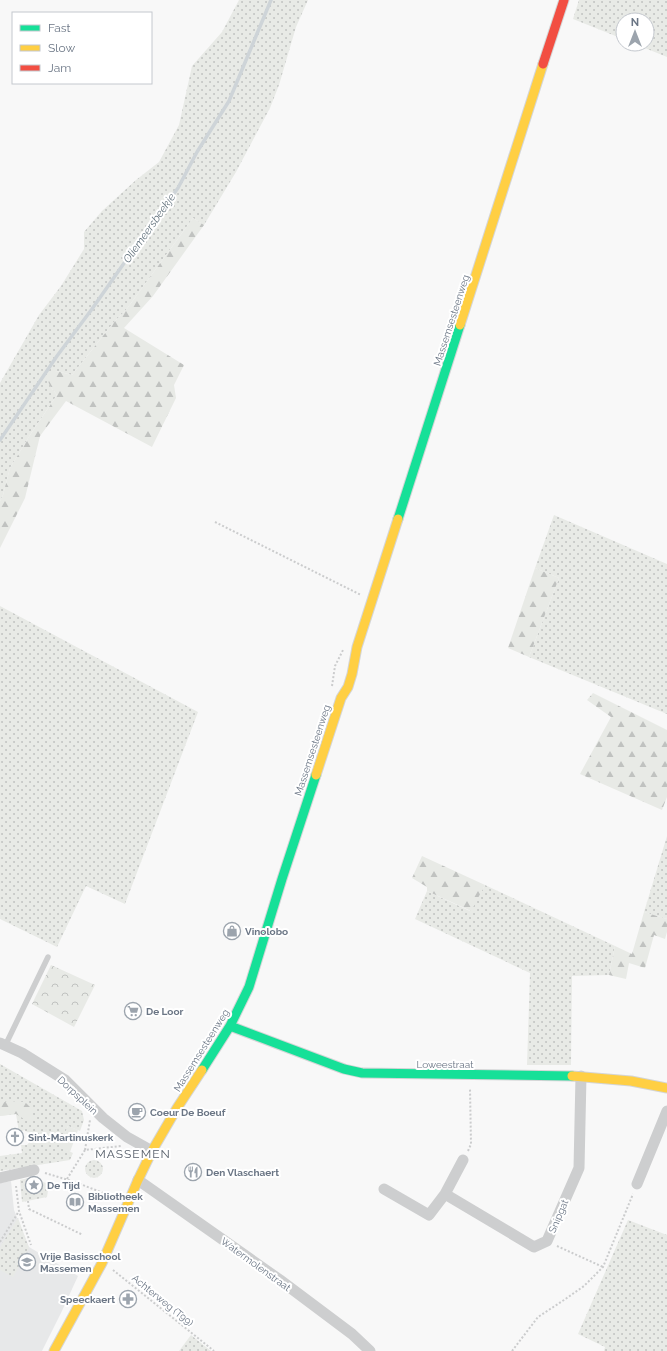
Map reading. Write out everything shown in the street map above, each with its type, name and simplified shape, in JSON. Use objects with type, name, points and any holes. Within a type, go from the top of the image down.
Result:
[{"type":"main road","name":"Massemsesteenweg","points":[[341,698],[346,691],[357,658],[357,647],[564,0]]},
{"type":"main road","name":"Massemsesteenweg","points":[[54,1351],[102,1263],[152,1151],[177,1108],[230,1026],[249,987],[282,879],[341,698],[342,676],[350,655],[357,647]]},
{"type":"main road","name":"Loweestraat","points":[[230,1026],[344,1069],[362,1073],[580,1076],[631,1081],[667,1088]]},
{"type":"street","name":"Dorpsplein","points":[[2,1044],[22,1053],[65,1080],[103,1118],[127,1137],[152,1151]]},
{"type":"street","name":"Snipgat","points":[[445,1194],[534,1247],[547,1241],[579,1168],[580,1076]]},
{"type":"street","points":[[637,1184],[667,1111]]},
{"type":"street","points":[[384,1189],[429,1215],[445,1194],[463,1160]]},
{"type":"street","points":[[0,1178],[34,1170]]},
{"type":"street","name":"Watermolenstraat","points":[[138,1180],[286,1285],[352,1334],[370,1351]]},
{"type":"lane","points":[[2,1044],[48,957]]},
{"type":"path","points":[[215,522],[372,600]]},
{"type":"path","points":[[463,1160],[471,1144],[470,1075]]},
{"type":"path","points":[[67,1179],[85,1150],[92,1107]]},
{"type":"path","points":[[85,1150],[140,1144]]},
{"type":"path","points":[[34,1170],[67,1179],[128,1203]]},
{"type":"path","points":[[15,1175],[19,1211],[31,1245]]},
{"type":"path","points":[[512,1351],[538,1317],[584,1286],[603,1268],[637,1184]]},
{"type":"path","points":[[28,1201],[29,1209],[83,1235]]},
{"type":"path","points":[[0,1242],[19,1211]]},
{"type":"path","points":[[547,1241],[603,1268]]},
{"type":"path","name":"Achterweg (T99)","points":[[102,1263],[214,1351]]},
{"type":"shaded area","name":"Vrije Basisschool Massemen","points":[[11,1181],[14,1210],[29,1247],[78,1276],[42,1351],[0,1351],[0,1183]]},
{"type":"green space","points":[[239,0],[308,0],[296,27],[279,85],[270,108],[236,172],[204,225],[193,218],[126,310],[114,322],[72,375],[56,371],[50,386],[57,395],[10,468],[0,501],[0,383],[39,315],[61,286],[84,249],[84,232],[102,211],[136,180],[159,162],[179,125],[192,66],[222,32]]},
{"type":"green space","points":[[579,0],[667,0],[667,57],[655,52],[655,12],[615,12],[615,36],[573,19]]},
{"type":"green space","points":[[193,218],[204,225],[153,296],[124,328],[184,365],[174,385],[176,398],[152,447],[66,401],[40,436],[25,498],[0,548],[0,501],[10,468],[57,395],[50,386],[46,376],[56,371],[72,375],[114,322],[126,310]]},
{"type":"green space","points":[[554,515],[667,564],[667,714],[529,657],[559,578],[535,568]]},
{"type":"green space","points":[[535,568],[559,578],[529,657],[508,648]]},
{"type":"green space","points":[[0,606],[198,712],[125,904],[86,886],[57,947],[0,919]]},
{"type":"green space","points":[[593,693],[667,730],[667,797],[662,810],[580,774],[611,717],[587,700]]},
{"type":"green space","points":[[667,836],[667,919],[644,912]]},
{"type":"green space","points":[[422,856],[485,885],[471,911],[427,891],[427,887],[412,878]]},
{"type":"green space","points":[[485,885],[615,946],[609,975],[572,976],[571,1065],[527,1065],[530,973],[415,919],[427,891],[470,911]]},
{"type":"green space","points":[[644,912],[667,919],[667,932],[665,939],[654,935],[645,968],[629,963],[626,979],[609,975],[615,946],[632,954]]},
{"type":"green space","points":[[51,965],[95,985],[74,1027],[32,1004]]},
{"type":"green space","points":[[0,1064],[82,1111],[84,1120],[80,1131],[68,1126],[60,1147],[73,1153],[70,1160],[0,1171],[0,1156],[22,1153],[21,1145],[27,1145],[31,1140],[30,1133],[25,1130],[19,1132],[16,1114],[0,1116]]},
{"type":"green space","points":[[7,1101],[25,1102],[31,1108],[32,1120],[29,1122],[16,1114],[0,1116],[0,1104]]},
{"type":"green space","points":[[68,1126],[78,1130],[70,1152],[59,1147]]},
{"type":"green space","points":[[94,1160],[100,1163],[103,1169],[100,1175],[94,1178],[88,1175],[85,1169],[88,1163]]},
{"type":"green space","points":[[30,1178],[49,1184],[47,1197],[22,1202],[20,1180]]},
{"type":"green space","points":[[18,1218],[29,1248],[13,1277],[0,1270],[0,1247]]},
{"type":"green space","points":[[628,1220],[667,1235],[667,1351],[604,1351],[605,1347],[578,1334]]},
{"type":"green space","points":[[191,1335],[211,1351],[179,1351]]},
{"type":"waterway","name":"Oliemeersbeekje","points":[[0,440],[57,356],[178,188],[197,152],[229,101],[271,0]]},
{"type":"traffic: fast","points":[[398,519],[460,325]]},
{"type":"traffic: fast","points":[[202,1070],[230,1026],[249,987],[316,775]]},
{"type":"traffic: fast","points":[[230,1026],[344,1069],[362,1073],[572,1076]]},
{"type":"traffic: slow","points":[[460,325],[543,64]]},
{"type":"traffic: slow","points":[[316,775],[341,698],[348,687],[357,647],[398,519]]},
{"type":"traffic: slow","points":[[54,1351],[102,1263],[152,1151],[177,1108],[202,1070]]},
{"type":"traffic: slow","points":[[572,1076],[631,1081],[667,1088]]},
{"type":"traffic: jam","points":[[543,64],[564,0]]},
{"type":"place","name":"Vinolobo","points":[[232,931]]},
{"type":"place","name":"De Loor","points":[[133,1011]]},
{"type":"place","name":"Coeur De Boeuf","points":[[137,1112]]},
{"type":"place","name":"Sint-Martinuskerk","points":[[15,1137]]},
{"type":"place","name":"Den Vlaschaert","points":[[193,1172]]},
{"type":"place","name":"De Tijd","points":[[34,1185]]},
{"type":"place","name":"Bibliotheek Massemen","points":[[75,1202]]},
{"type":"place","name":"Vrije Basisschool Massemen","points":[[27,1262]]},
{"type":"place","name":"Speeckaert","points":[[128,1299]]},
{"type":"district","name":"MASSEMEN","points":[[133,1154]]}]
